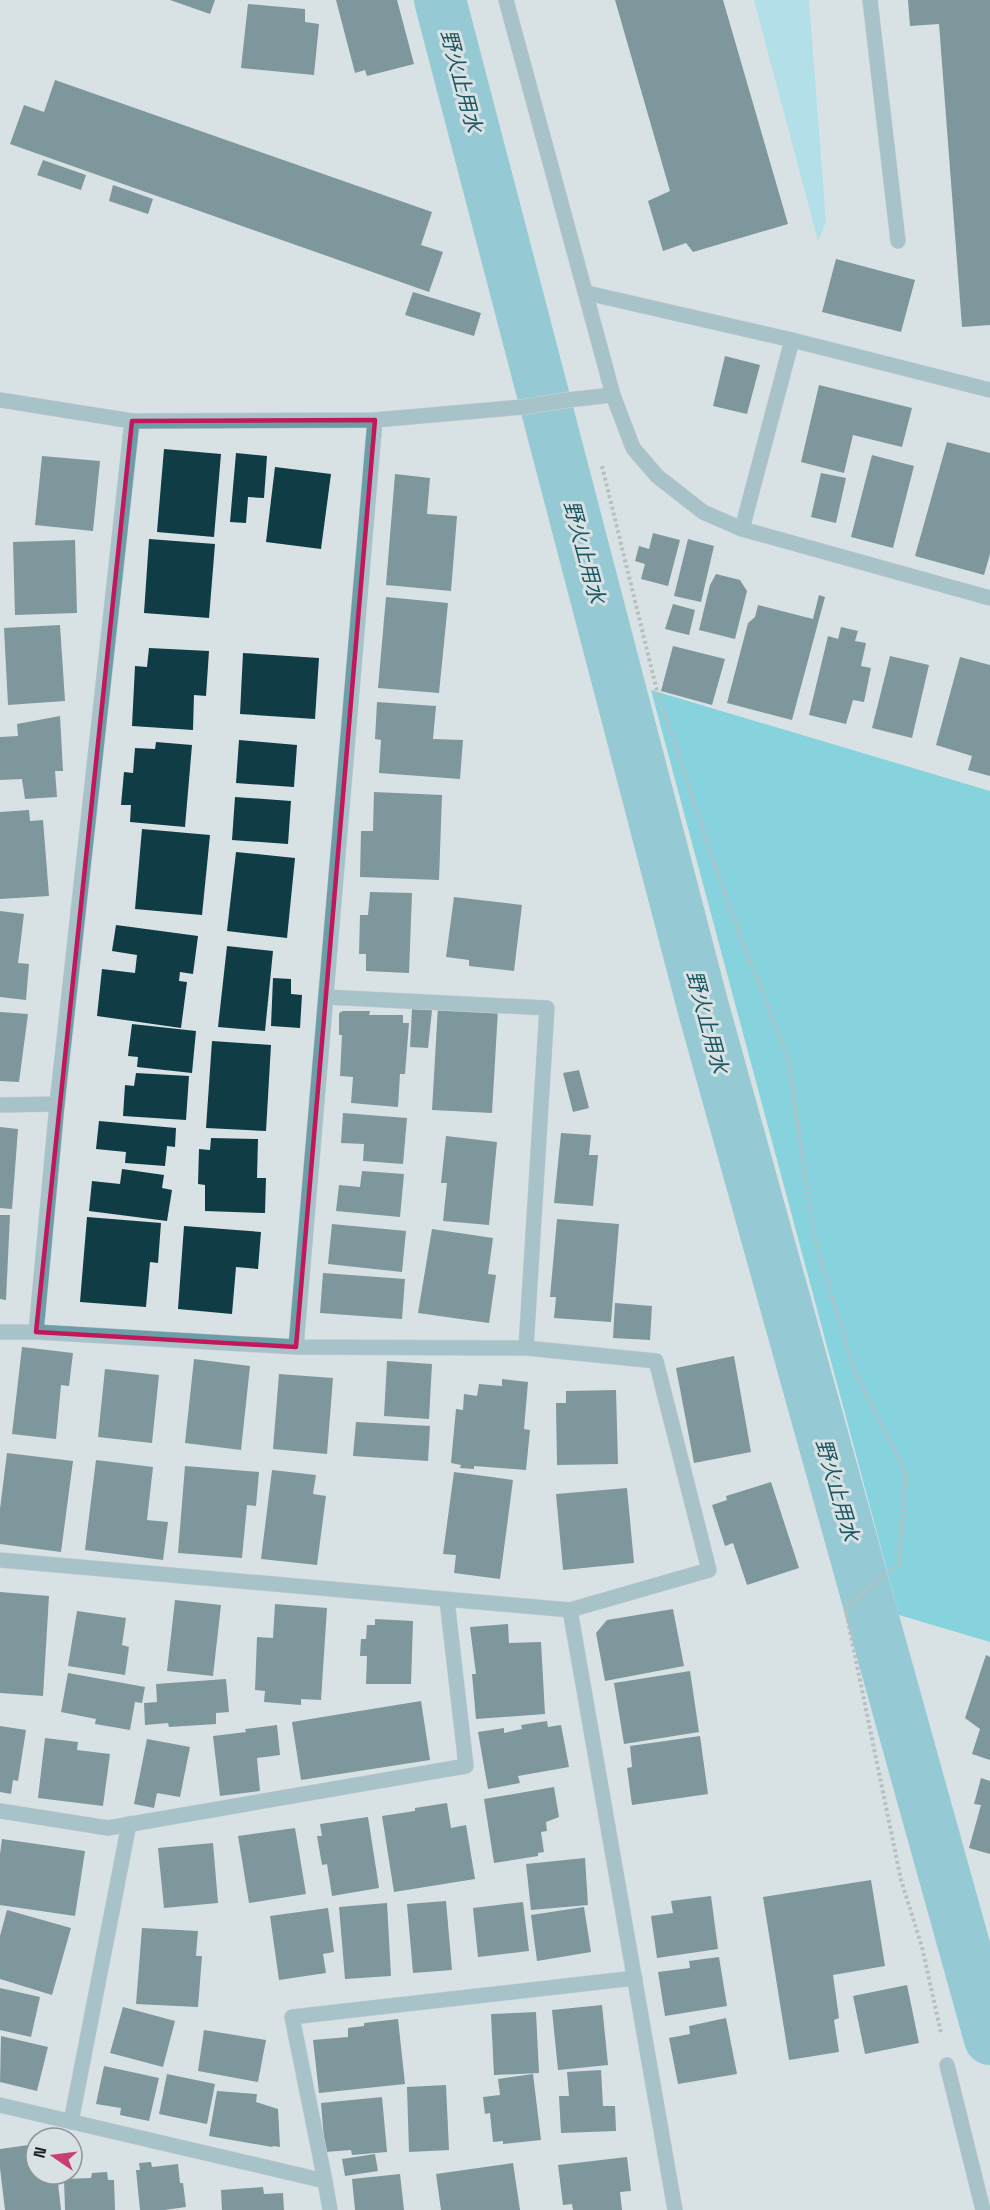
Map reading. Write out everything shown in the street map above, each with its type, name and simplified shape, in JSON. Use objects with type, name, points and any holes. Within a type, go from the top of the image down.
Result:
[{"type":"street","points":[[506,0],[613,395],[633,448],[657,476],[703,513],[742,529],[990,598]]},
{"type":"street","points":[[870,0],[898,241]]},
{"type":"street","points":[[587,293],[792,340],[990,390]]},
{"type":"street","points":[[742,529],[792,340]]},
{"type":"street","points":[[0,400],[132,421],[375,420],[523,408],[613,395]]},
{"type":"street","points":[[296,1347],[375,420]]},
{"type":"street","points":[[36,1332],[57,1104],[132,421]]},
{"type":"street","points":[[326,997],[547,1008],[526,1348]]},
{"type":"street","points":[[0,1105],[57,1104]]},
{"type":"street","points":[[0,1332],[36,1332],[296,1347],[526,1348],[656,1361],[709,1570],[570,1610],[0,1560]]},
{"type":"street","points":[[0,1811],[108,1828],[466,1766],[447,1600]]},
{"type":"street","points":[[570,1610],[675,2210]]},
{"type":"street","points":[[71,2121],[129,1824]]},
{"type":"street","points":[[330,2210],[292,2017],[635,1978]]},
{"type":"street","points":[[947,2065],[983,2210]]},
{"type":"street","points":[[0,2104],[325,2181]]},
{"type":"path","points":[[599,455],[657,691],[726,898],[788,1059],[815,1241],[855,1372],[906,1472],[899,1564],[845,1607],[901,1881],[922,1947],[947,2065]]},
{"type":"highlighted area","points":[[375,420],[296,1347],[36,1332],[132,421]]},
{"type":"shaded area","points":[[754,0],[809,0],[826,222],[818,241]]},
{"type":"shaded area","points":[[651,690],[990,791],[990,1642],[899,1615]]},
{"type":"building","points":[[170,0],[215,0],[210,14]]},
{"type":"building","points":[[336,0],[397,0],[414,64],[367,76],[365,70],[355,73]]},
{"type":"building","points":[[615,0],[723,0],[788,224],[693,252],[686,243],[663,251],[648,201],[670,191]]},
{"type":"building","points":[[908,0],[990,0],[990,325],[962,327],[939,24],[910,26]]},
{"type":"building","points":[[248,4],[305,9],[305,22],[319,24],[314,75],[241,68]]},
{"type":"building","points":[[55,80],[432,212],[421,245],[443,252],[429,292],[10,144],[24,105],[44,112]]},
{"type":"building","points":[[43,160],[86,175],[81,190],[37,175]]},
{"type":"building","points":[[113,185],[153,199],[148,214],[109,201]]},
{"type":"building","points":[[836,259],[915,280],[901,332],[822,312]]},
{"type":"building","points":[[413,292],[481,313],[474,336],[405,315]]},
{"type":"building","points":[[725,356],[760,365],[747,414],[713,406]]},
{"type":"building","points":[[819,385],[912,408],[902,447],[853,435],[844,473],[801,462]]},
{"type":"building","points":[[947,442],[990,453],[990,554],[984,575],[915,556]]},
{"type":"building","points":[[164,449],[221,454],[214,537],[157,532]]},
{"type":"building","points":[[236,453],[267,456],[264,498],[248,497],[246,523],[230,522]]},
{"type":"building","points":[[872,455],[914,466],[893,548],[851,537]]},
{"type":"building","points":[[42,456],[100,461],[93,531],[35,525]]},
{"type":"building","points":[[275,467],[331,474],[321,549],[266,542]]},
{"type":"building","points":[[821,473],[846,478],[836,523],[811,517]]},
{"type":"building","points":[[395,474],[430,478],[427,514],[457,516],[451,591],[386,585]]},
{"type":"building","points":[[653,533],[680,540],[668,586],[641,579],[645,564],[635,561],[639,546],[649,549]]},
{"type":"building","points":[[149,539],[215,544],[209,618],[144,613]]},
{"type":"building","points":[[688,539],[714,546],[701,602],[674,596]]},
{"type":"building","points":[[75,540],[77,613],[15,615],[13,542]]},
{"type":"building","points":[[716,574],[740,580],[747,591],[735,639],[699,630],[710,585]]},
{"type":"building","points":[[819,595],[825,597],[792,720],[727,703],[748,623],[755,617],[758,605],[813,619]]},
{"type":"building","points":[[386,597],[448,603],[439,693],[378,688]]},
{"type":"building","points":[[673,604],[695,610],[689,635],[665,629]]},
{"type":"building","points":[[60,625],[65,701],[8,705],[4,628]]},
{"type":"building","points":[[841,627],[858,631],[855,641],[866,643],[861,666],[871,668],[864,702],[853,700],[846,724],[809,715],[828,636],[838,639]]},
{"type":"building","points":[[673,646],[725,659],[712,705],[661,691]]},
{"type":"building","points":[[149,648],[209,651],[206,696],[194,695],[193,730],[132,726],[135,666],[147,667]]},
{"type":"building","points":[[243,653],[319,658],[315,719],[240,714]]},
{"type":"building","points":[[890,656],[929,665],[912,738],[872,728]]},
{"type":"building","points":[[960,657],[990,665],[990,776],[968,770],[972,756],[936,745]]},
{"type":"building","points":[[377,702],[436,706],[433,739],[463,740],[460,779],[379,773],[381,740],[375,739]]},
{"type":"building","points":[[60,716],[63,771],[55,771],[57,797],[25,799],[22,779],[0,780],[0,737],[18,736],[17,724]]},
{"type":"building","points":[[239,740],[297,745],[294,787],[236,783]]},
{"type":"building","points":[[156,742],[192,745],[185,827],[130,822],[131,805],[121,805],[124,772],[133,773],[135,748],[155,749]]},
{"type":"building","points":[[374,792],[442,795],[439,880],[360,877],[361,831],[373,831]]},
{"type":"building","points":[[235,797],[291,801],[288,844],[232,840]]},
{"type":"building","points":[[29,810],[30,821],[43,820],[49,896],[0,899],[0,812]]},
{"type":"building","points":[[142,829],[210,835],[202,915],[135,909]]},
{"type":"building","points":[[236,852],[295,858],[287,938],[227,931]]},
{"type":"building","points":[[370,892],[412,893],[409,973],[366,971],[366,954],[359,954],[360,915],[368,915]]},
{"type":"building","points":[[454,897],[522,905],[514,971],[469,966],[469,960],[446,957]]},
{"type":"building","points":[[0,911],[24,914],[18,963],[29,964],[26,1000],[0,997]]},
{"type":"building","points":[[116,925],[198,936],[193,974],[180,972],[179,981],[187,982],[181,1028],[97,1016],[102,969],[135,973],[137,955],[112,951]]},
{"type":"building","points":[[227,946],[273,951],[265,1031],[218,1027]]},
{"type":"building","points":[[273,978],[291,979],[291,994],[302,995],[300,1028],[271,1026]]},
{"type":"building","points":[[438,1006],[498,1009],[492,1113],[432,1110]]},
{"type":"building","points":[[412,1009],[432,1010],[428,1048],[410,1047]]},
{"type":"building","points":[[370,1011],[369,1015],[403,1015],[403,1023],[409,1023],[405,1074],[400,1074],[398,1107],[351,1103],[353,1077],[340,1076],[342,1035],[339,1035],[339,1013]]},
{"type":"building","points":[[0,1012],[28,1014],[19,1082],[0,1081]]},
{"type":"building","points":[[132,1024],[196,1031],[192,1073],[137,1067],[138,1057],[128,1056]]},
{"type":"building","points":[[212,1041],[271,1045],[266,1131],[206,1128]]},
{"type":"building","points":[[579,1070],[589,1108],[573,1112],[563,1073]]},
{"type":"building","points":[[136,1073],[189,1076],[186,1120],[123,1116],[125,1085],[134,1086]]},
{"type":"building","points":[[343,1113],[407,1118],[403,1164],[363,1161],[364,1144],[341,1143]]},
{"type":"building","points":[[99,1121],[176,1128],[175,1147],[167,1146],[165,1166],[125,1163],[126,1152],[96,1149]]},
{"type":"building","points":[[0,1127],[18,1129],[12,1209],[0,1208]]},
{"type":"building","points":[[561,1133],[591,1135],[589,1155],[598,1155],[593,1206],[554,1203]]},
{"type":"building","points":[[446,1136],[497,1142],[489,1225],[443,1221],[447,1183],[441,1183]]},
{"type":"building","points":[[211,1138],[258,1139],[257,1178],[266,1178],[265,1213],[205,1211],[205,1185],[198,1184],[199,1149],[210,1150]]},
{"type":"building","points":[[122,1169],[164,1175],[162,1188],[172,1190],[167,1221],[89,1211],[92,1181],[120,1184]]},
{"type":"building","points":[[362,1171],[404,1174],[400,1217],[336,1211],[339,1185],[360,1187]]},
{"type":"building","points":[[0,1215],[10,1215],[6,1300],[0,1299]]},
{"type":"building","points":[[87,1217],[161,1223],[158,1263],[150,1262],[146,1307],[80,1302]]},
{"type":"building","points":[[557,1219],[619,1224],[611,1322],[554,1318],[556,1297],[550,1297]]},
{"type":"building","points":[[332,1224],[406,1231],[402,1272],[328,1264]]},
{"type":"building","points":[[184,1226],[261,1232],[258,1269],[236,1267],[232,1314],[178,1309]]},
{"type":"building","points":[[432,1229],[493,1238],[488,1274],[496,1275],[489,1323],[418,1313]]},
{"type":"building","points":[[323,1273],[405,1279],[402,1319],[320,1313]]},
{"type":"building","points":[[615,1303],[652,1306],[650,1340],[613,1338]]},
{"type":"building","points":[[22,1347],[73,1353],[69,1386],[61,1385],[56,1439],[12,1434]]},
{"type":"building","points":[[734,1356],[751,1452],[694,1463],[676,1368]]},
{"type":"building","points":[[194,1359],[250,1366],[241,1450],[185,1443]]},
{"type":"building","points":[[387,1361],[432,1364],[429,1419],[384,1416]]},
{"type":"building","points":[[105,1369],[159,1375],[152,1443],[98,1437]]},
{"type":"building","points":[[279,1374],[333,1378],[327,1454],[273,1449]]},
{"type":"building","points":[[502,1379],[528,1382],[524,1429],[530,1430],[526,1470],[474,1466],[474,1469],[460,1468],[461,1465],[451,1463],[456,1409],[463,1410],[464,1394],[477,1396],[479,1384],[502,1386]]},
{"type":"building","points":[[616,1390],[618,1464],[557,1465],[556,1403],[566,1403],[566,1391]]},
{"type":"building","points":[[356,1422],[430,1426],[428,1461],[353,1456]]},
{"type":"building","points":[[7,1453],[73,1461],[61,1552],[0,1544],[0,1509]]},
{"type":"building","points":[[96,1460],[153,1467],[147,1520],[168,1522],[163,1560],[85,1550]]},
{"type":"building","points":[[185,1466],[259,1472],[256,1506],[247,1505],[242,1558],[178,1553]]},
{"type":"building","points":[[272,1470],[316,1475],[313,1494],[326,1496],[317,1565],[261,1559]]},
{"type":"building","points":[[454,1472],[513,1480],[500,1579],[454,1573],[456,1555],[443,1554]]},
{"type":"building","points":[[771,1482],[799,1568],[747,1585],[733,1543],[725,1546],[712,1505],[727,1500],[726,1496]]},
{"type":"building","points":[[627,1488],[634,1563],[563,1570],[556,1494]]},
{"type":"building","points":[[0,1592],[49,1596],[43,1696],[0,1693]]},
{"type":"building","points":[[175,1600],[221,1605],[213,1676],[167,1671]]},
{"type":"building","points":[[275,1604],[327,1608],[321,1700],[301,1699],[301,1705],[264,1702],[265,1691],[255,1690],[257,1637],[273,1638]]},
{"type":"building","points":[[673,1609],[684,1666],[605,1681],[596,1633],[607,1620]]},
{"type":"building","points":[[77,1611],[126,1618],[122,1645],[129,1647],[125,1675],[68,1666]]},
{"type":"building","points":[[375,1619],[413,1621],[411,1684],[366,1684],[367,1656],[360,1656],[361,1639],[366,1639],[367,1625],[375,1625]]},
{"type":"building","points":[[508,1624],[509,1643],[541,1642],[545,1714],[476,1719],[472,1674],[476,1674],[470,1627]]},
{"type":"building","points":[[986,1655],[990,1657],[990,1760],[972,1754],[980,1729],[965,1718]]},
{"type":"building","points":[[690,1671],[699,1732],[624,1744],[614,1683]]},
{"type":"building","points":[[68,1673],[145,1687],[142,1703],[135,1702],[130,1730],[95,1724],[96,1719],[61,1712]]},
{"type":"building","points":[[226,1679],[229,1712],[216,1713],[216,1724],[169,1727],[168,1723],[145,1725],[144,1703],[157,1702],[156,1684]]},
{"type":"building","points":[[421,1701],[430,1760],[301,1780],[292,1722]]},
{"type":"building","points":[[547,1721],[548,1727],[561,1725],[569,1767],[518,1776],[520,1783],[488,1789],[478,1732],[504,1728],[504,1733],[522,1729],[521,1725]]},
{"type":"building","points":[[277,1725],[280,1755],[257,1758],[260,1791],[220,1796],[213,1736]]},
{"type":"building","points":[[0,1726],[26,1730],[18,1781],[13,1780],[11,1794],[0,1792]]},
{"type":"building","points":[[700,1736],[708,1794],[632,1805],[627,1768],[632,1767],[630,1746]]},
{"type":"building","points":[[45,1738],[78,1742],[77,1750],[110,1754],[103,1806],[38,1798]]},
{"type":"building","points":[[147,1739],[190,1747],[180,1797],[157,1793],[154,1808],[134,1804]]},
{"type":"building","points":[[981,1778],[990,1781],[990,1854],[969,1848],[981,1805],[974,1804]]},
{"type":"building","points":[[554,1787],[559,1817],[546,1822],[547,1831],[541,1832],[544,1852],[538,1853],[538,1856],[494,1863],[484,1799]]},
{"type":"building","points":[[447,1803],[451,1828],[466,1825],[475,1879],[394,1892],[382,1816]]},
{"type":"building","points":[[368,1817],[379,1888],[332,1896],[327,1864],[322,1865],[317,1836],[322,1836],[320,1824]]},
{"type":"building","points":[[295,1828],[306,1894],[249,1903],[238,1836]]},
{"type":"building","points":[[2,1839],[85,1851],[75,1916],[0,1905]]},
{"type":"building","points":[[213,1843],[218,1903],[164,1908],[158,1848]]},
{"type":"building","points":[[585,1858],[588,1905],[531,1910],[526,1864]]},
{"type":"building","points":[[871,1880],[885,1966],[833,1975],[839,2018],[834,2020],[839,2052],[789,2060],[763,1897]]},
{"type":"building","points":[[711,1896],[718,1949],[657,1958],[651,1916],[673,1913],[671,1901]]},
{"type":"building","points":[[446,1901],[452,1970],[413,1973],[407,1904]]},
{"type":"building","points":[[523,1902],[529,1951],[478,1957],[473,1908]]},
{"type":"building","points":[[387,1903],[391,1976],[345,1979],[339,1907]]},
{"type":"building","points":[[584,1907],[591,1952],[537,1961],[531,1915]]},
{"type":"building","points":[[328,1908],[334,1952],[323,1954],[326,1973],[279,1980],[270,1916]]},
{"type":"building","points":[[7,1910],[71,1928],[52,1995],[0,1979],[0,1936]]},
{"type":"building","points":[[142,1928],[198,1931],[196,1956],[202,1956],[198,2007],[136,2004]]},
{"type":"building","points":[[719,1957],[727,2006],[665,2016],[658,1972],[690,1968],[689,1961]]},
{"type":"building","points":[[907,1985],[919,2043],[865,2054],[853,1996]]},
{"type":"building","points":[[0,1988],[40,1997],[31,2037],[0,2030]]},
{"type":"building","points":[[602,2005],[608,2065],[558,2070],[552,2010]]},
{"type":"building","points":[[123,2007],[175,2021],[163,2067],[110,2053]]},
{"type":"building","points":[[536,2012],[539,2073],[494,2075],[491,2014]]},
{"type":"building","points":[[726,2018],[737,2074],[678,2084],[669,2038],[690,2034],[689,2026]]},
{"type":"building","points":[[398,2019],[405,2084],[319,2093],[313,2040],[348,2037],[348,2028],[364,2026],[364,2023]]},
{"type":"building","points":[[204,2030],[266,2040],[258,2082],[198,2071]]},
{"type":"building","points":[[1,2036],[48,2047],[37,2091],[0,2082]]},
{"type":"building","points":[[104,2066],[159,2078],[149,2121],[120,2115],[121,2108],[96,2104]]},
{"type":"building","points":[[601,2070],[603,2106],[615,2106],[616,2131],[561,2133],[559,2096],[569,2096],[567,2072]]},
{"type":"building","points":[[167,2074],[215,2084],[207,2124],[159,2114]]},
{"type":"building","points":[[533,2074],[541,2140],[503,2144],[503,2141],[493,2142],[490,2113],[485,2114],[483,2097],[500,2095],[498,2079]]},
{"type":"building","points":[[446,2085],[449,2150],[409,2152],[407,2087]]},
{"type":"building","points":[[217,2091],[257,2094],[256,2102],[278,2109],[280,2147],[209,2136]]},
{"type":"building","points":[[382,2097],[387,2152],[352,2155],[351,2150],[325,2152],[321,2103]]},
{"type":"building","points":[[24,2146],[24,2186],[58,2186],[61,2210],[5,2210],[0,2149]]},
{"type":"building","points":[[375,2154],[378,2171],[345,2176],[342,2159]]},
{"type":"building","points":[[627,2157],[631,2191],[620,2192],[622,2210],[573,2210],[572,2204],[563,2205],[558,2165]]},
{"type":"building","points":[[151,2162],[152,2167],[178,2164],[186,2207],[140,2210],[136,2170],[140,2170],[139,2163]]},
{"type":"building","points":[[513,2163],[520,2210],[441,2210],[436,2174]]},
{"type":"building","points":[[107,2172],[108,2180],[114,2180],[115,2210],[65,2210],[64,2186],[84,2186],[84,2178],[91,2178],[92,2173]]},
{"type":"building","points":[[400,2174],[404,2210],[355,2210],[352,2179]]},
{"type":"building","points":[[263,2187],[264,2194],[283,2193],[284,2210],[222,2210],[221,2190]]},
{"type":"waterway","name":"野火止用水","points":[[440,0],[703,1007],[990,2039]]}]
